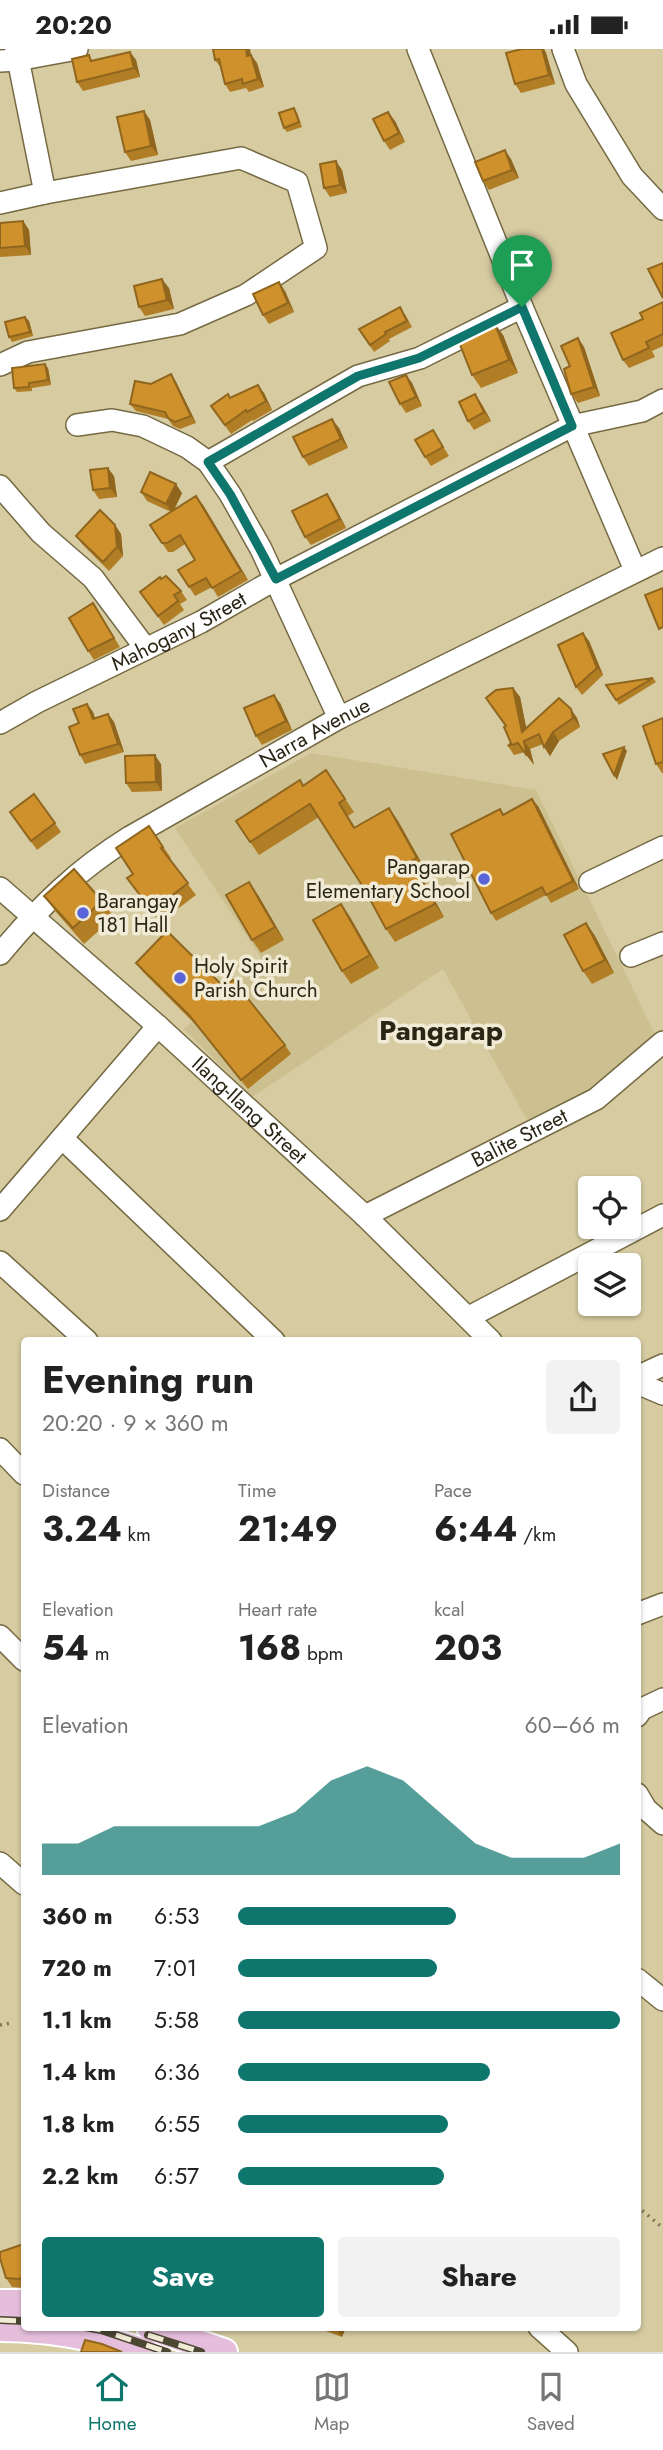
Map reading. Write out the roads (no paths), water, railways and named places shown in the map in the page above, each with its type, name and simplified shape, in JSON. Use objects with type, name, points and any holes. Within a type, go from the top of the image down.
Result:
[{"type":"main road","points":[[0,2303],[21,2303]]},
{"type":"main road","points":[[0,2328],[21,2329]]},
{"type":"main road","points":[[64,2331],[82,2338],[109,2340],[145,2352]]},
{"type":"main road","points":[[162,2331],[224,2352]]},
{"type":"street","points":[[45,193],[11,57],[77,49]]},
{"type":"street","points":[[418,49],[522,307],[635,571]]},
{"type":"street","points":[[563,49],[576,84],[632,176],[663,209]]},
{"type":"street","points":[[0,203],[241,158],[298,182],[317,248],[246,295],[180,324],[28,352],[0,365]]},
{"type":"street","points":[[208,462],[358,376],[419,358],[522,307]]},
{"type":"street","name":"Mahogany Street","points":[[0,722],[201,622],[276,579],[572,426],[642,411],[663,400]]},
{"type":"street","points":[[77,425],[112,420],[143,426],[187,447],[208,462],[230,494],[276,579],[339,718]]},
{"type":"street","points":[[0,486],[41,533],[93,578],[146,649]]},
{"type":"street","name":"Narra Avenue","points":[[0,954],[33,915],[76,873],[99,856],[339,718],[663,558]]},
{"type":"street","points":[[590,882],[663,847]]},
{"type":"street","name":"Ilang-Ilang Street","points":[[0,888],[158,1026],[365,1216],[487,1337]]},
{"type":"street","points":[[631,956],[663,943]]},
{"type":"street","points":[[0,1210],[158,1026]]},
{"type":"street","name":"Balite Street","points":[[365,1216],[596,1100],[663,1042]]},
{"type":"street","points":[[62,1138],[270,1337]]},
{"type":"street","points":[[469,1317],[663,1215]]},
{"type":"street","points":[[0,1262],[83,1337]]},
{"type":"street","points":[[641,1375],[663,1365]]},
{"type":"street","points":[[641,1385],[663,1394]]},
{"type":"street","points":[[0,1449],[21,1470]]},
{"type":"street","points":[[641,1612],[663,1604]]},
{"type":"street","points":[[0,1636],[21,1657]]},
{"type":"street","points":[[641,1710],[663,1699]]},
{"type":"street","points":[[641,1801],[663,1824]]},
{"type":"street","points":[[0,1863],[21,1881]]},
{"type":"street","points":[[641,1982],[663,2000]]},
{"type":"street","points":[[543,2331],[567,2352]]},
{"type":"railway","points":[[0,2320],[21,2321]]},
{"type":"railway","points":[[104,2331],[167,2352]]},
{"type":"railway","points":[[148,2335],[201,2352]]},
{"type":"place","name":"Pangarap Elementary School","points":[[484,879]]},
{"type":"place","name":"Barangay 181 Hall","points":[[83,913]]},
{"type":"place","name":"Holy Spirit Parish Church","points":[[180,978]]},
{"type":"district","name":"Pangarap","points":[[441,1030]]}]
